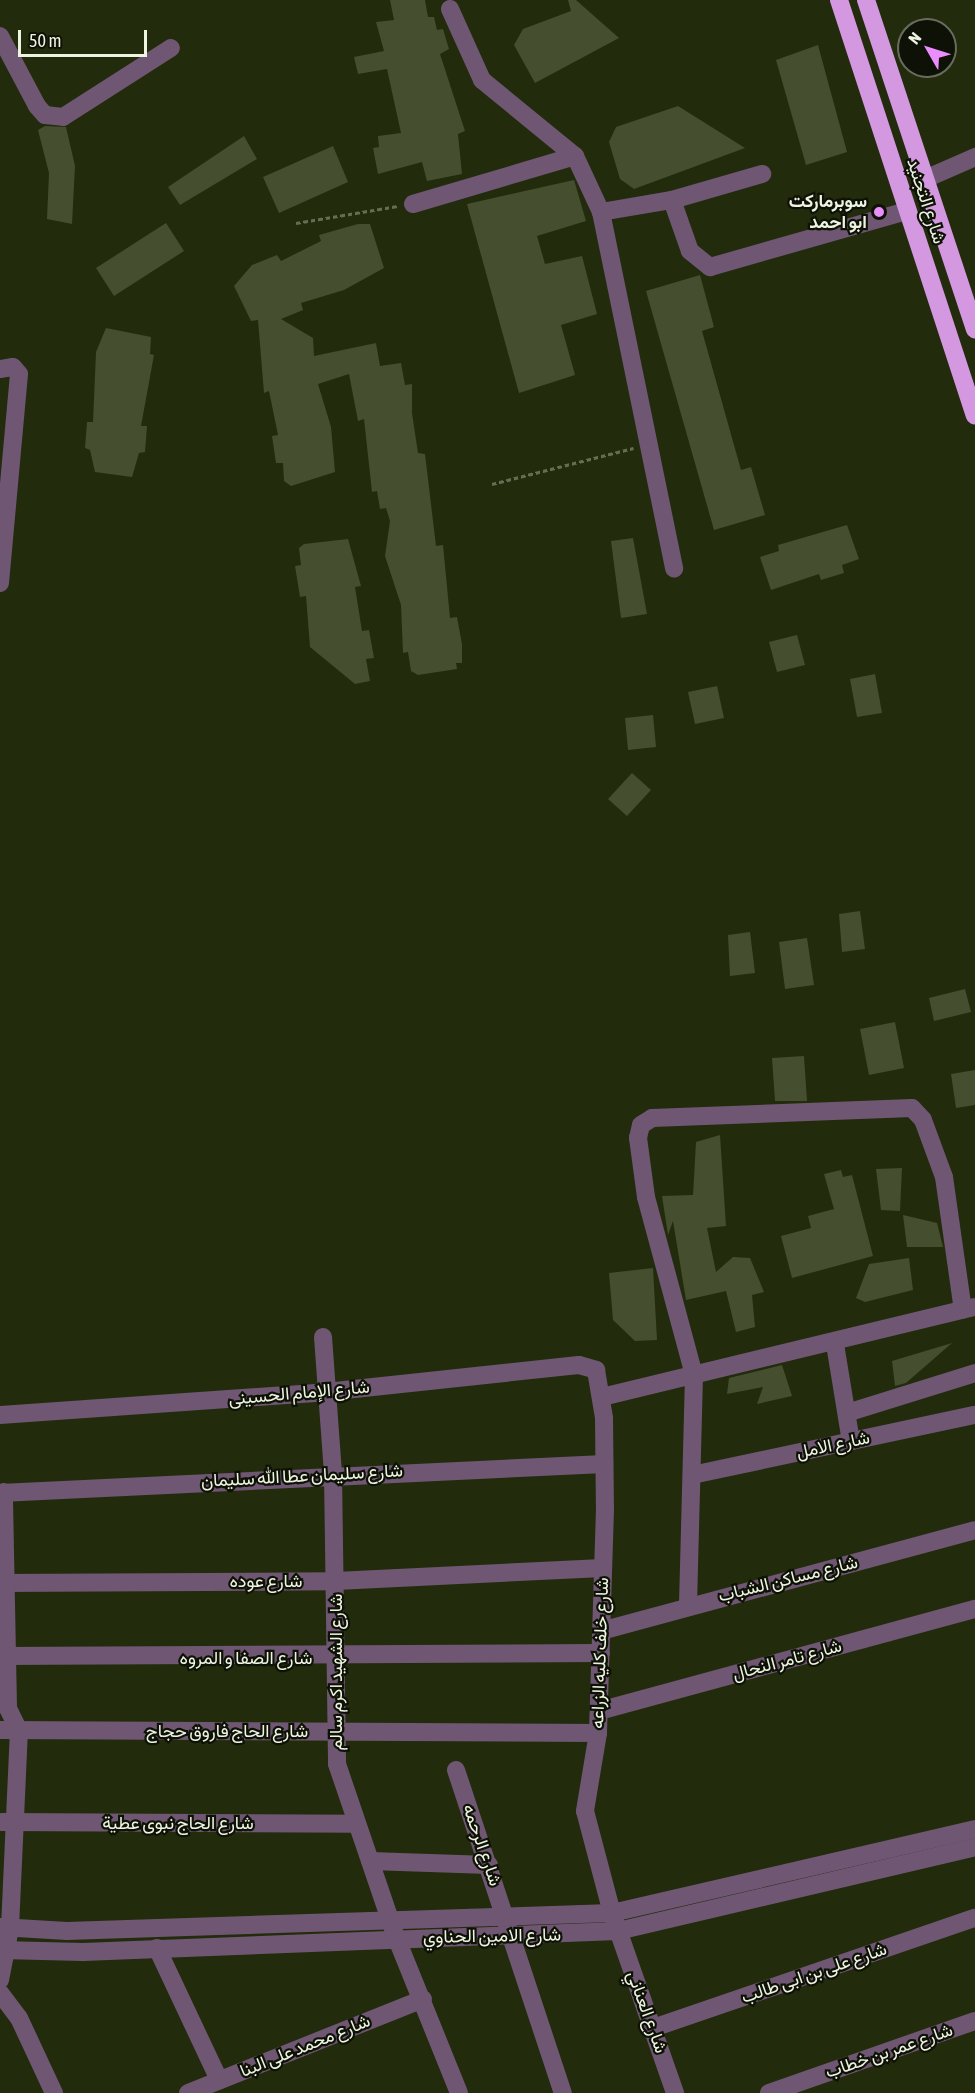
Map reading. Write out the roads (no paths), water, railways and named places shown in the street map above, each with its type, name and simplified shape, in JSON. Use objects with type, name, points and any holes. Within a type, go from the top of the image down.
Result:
[{"type":"highway","name":"شارع التجنيد","points":[[839,0],[975,416]]},
{"type":"highway","name":"شارع التجنيد","points":[[866,0],[975,329]]},
{"type":"highway","points":[[897,179],[924,174]]},
{"type":"street","points":[[450,9],[482,80],[575,156],[601,212],[674,569]]},
{"type":"street","points":[[0,36],[37,106],[45,115],[63,117],[171,48]]},
{"type":"street","points":[[412,204],[575,156]]},
{"type":"street","points":[[924,174],[975,158]]},
{"type":"street","points":[[601,212],[672,200],[762,174]]},
{"type":"street","points":[[672,200],[690,251],[710,267],[908,211]]},
{"type":"street","points":[[0,369],[14,367],[19,374],[0,583]]},
{"type":"street","points":[[602,1397],[694,1375],[835,1344],[969,1308],[944,1177],[923,1120],[912,1108],[652,1118],[638,1132],[641,1166],[694,1375],[688,1605]]},
{"type":"street","name":"شارع الشهيد اكرم سالم","points":[[323,1337],[333,1473],[336,1581],[334,1731],[337,1764],[393,1929],[459,2093]]},
{"type":"street","points":[[835,1344],[849,1412],[851,1442]]},
{"type":"street","name":"شارع الإمام الحسينى","points":[[0,1415],[326,1392],[579,1365],[596,1371]]},
{"type":"street","name":"شارع خلف كليه الزراعه","points":[[596,1371],[602,1397],[604,1464],[601,1653],[598,1732],[585,1811],[618,1931]]},
{"type":"street","points":[[849,1412],[975,1373]]},
{"type":"street","name":"شارع الامل","points":[[692,1475],[975,1415]]},
{"type":"street","name":"شارع سليمان عطا الله سليمان","points":[[2,1492],[333,1473],[604,1464]]},
{"type":"street","points":[[0,1980],[5,1928],[6,1822],[19,1731],[4,1713],[2,1492]]},
{"type":"street","name":"شارع مساكن الشباب","points":[[601,1631],[688,1605],[975,1530]]},
{"type":"street","name":"شارع عوده","points":[[3,1583],[336,1581],[603,1568]]},
{"type":"street","name":"شارع تامر النحال","points":[[599,1711],[975,1609]]},
{"type":"street","name":"شارع الصفا و المروه","points":[[4,1656],[335,1658],[601,1653]]},
{"type":"street","name":"شارع الحاج فاروق حجاج","points":[[0,1730],[598,1732]]},
{"type":"street","name":"شارع الرحمه","points":[[456,1770],[511,1929],[563,2093]]},
{"type":"street","name":"شارع الحاج نبوى عطية","points":[[6,1822],[357,1824]]},
{"type":"street","name":"شارع الامين الحناوي","points":[[511,1929],[612,1913],[975,1829]]},
{"type":"street","name":"شارع الامين الحناوي","points":[[5,1928],[618,1931],[975,1847]]},
{"type":"street","points":[[370,1861],[489,1865]]},
{"type":"street","name":"شارع على بن ابى طالب","points":[[653,2028],[975,1918]]},
{"type":"street","name":"شارع الامين الحناوي","points":[[3,1950],[157,1948],[393,1929]]},
{"type":"street","name":"شارع العناني","points":[[618,1931],[675,2093]]},
{"type":"street","points":[[157,1948],[219,2080]]},
{"type":"street","points":[[0,1993],[19,2018],[54,2093]]},
{"type":"street","name":"شارع محمد على البنا","points":[[188,2093],[423,1999]]},
{"type":"street","name":"شارع عمر بن خطاب","points":[[769,2093],[975,2021]]},
{"type":"place","name":"سوبرماركت ابو احمد","points":[[879,212]]}]
